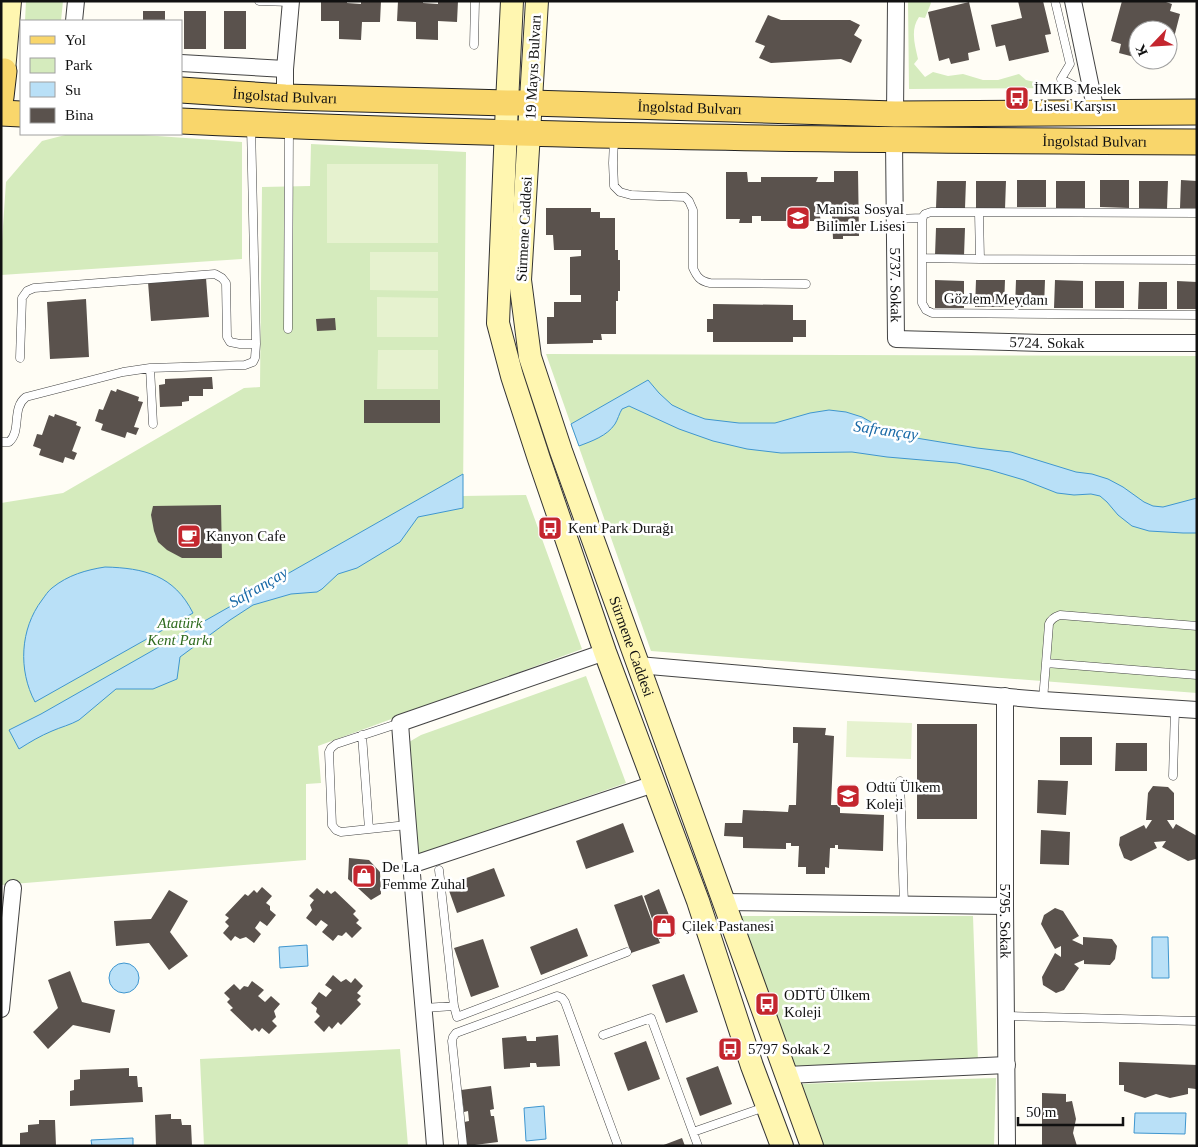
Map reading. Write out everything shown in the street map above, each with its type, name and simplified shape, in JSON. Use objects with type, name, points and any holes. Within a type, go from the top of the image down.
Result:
[{"type":"main road","points":[[1,97],[9,72],[10,1]]},
{"type":"main road","name":"19 Mayıs Bulvarı","points":[[512,1],[507,103],[518,133]]},
{"type":"main road","name":"19 Mayıs Bulvarı","points":[[518,133],[531,103],[537,1]]},
{"type":"main road","name":"İngolstad Bulvarı","points":[[182,90],[285,97],[895,114],[1094,103],[1197,112]]},
{"type":"main road","points":[[1,113],[20,114]]},
{"type":"main road","name":"İngolstad Bulvarı","points":[[182,121],[518,133],[894,141],[1197,142]]},
{"type":"main road","name":"Sürmene Caddesi","points":[[518,133],[520,280],[530,357],[561,451],[812,1146]]},
{"type":"main road","name":"Sürmene Caddesi","points":[[518,133],[498,323],[512,376],[604,652],[698,901],[752,1066],[782,1146]]},
{"type":"main road","points":[[539,459],[561,451]]},
{"type":"main road","points":[[615,680],[639,668]]},
{"type":"main road","points":[[698,901],[724,902]]},
{"type":"street","points":[[74,20],[76,1]]},
{"type":"street","points":[[895,114],[896,1]]},
{"type":"street","points":[[1073,1],[1094,103]]},
{"type":"street","points":[[285,97],[285,69],[291,2]]},
{"type":"street","points":[[182,63],[285,69]]},
{"type":"street","name":"5737. Sokak","points":[[894,141],[896,340]]},
{"type":"street","name":"5724. Sokak","points":[[896,340],[1042,343],[1197,343]]},
{"type":"street","points":[[435,1146],[400,723],[604,652]]},
{"type":"street","points":[[639,668],[1043,700],[1197,710]]},
{"type":"street","name":"5795. Sokak","points":[[1005,696],[1007,1146]]},
{"type":"street","points":[[411,865],[654,784]]},
{"type":"street","points":[[1,1009],[13,888]]},
{"type":"street","points":[[724,902],[1005,906]]},
{"type":"street","points":[[786,1075],[1006,1065]]},
{"type":"lane","points":[[259,1],[291,2]]},
{"type":"lane","points":[[474,45],[475,1]]},
{"type":"lane","points":[[1055,1],[1070,64],[1062,79],[1094,103]]},
{"type":"lane","points":[[1,442],[9,442],[14,438],[18,410],[22,400],[26,397],[123,372],[150,368],[246,365],[253,362],[256,344],[250,124]]},
{"type":"lane","points":[[288,329],[289,126]]},
{"type":"lane","points":[[614,135],[614,186],[620,192],[631,195],[685,197],[689,201],[693,210],[694,268],[697,276],[703,282],[806,284]]},
{"type":"lane","points":[[895,219],[922,218],[925,214],[931,212],[1197,213]]},
{"type":"lane","points":[[979,213],[980,258]]},
{"type":"lane","name":"Gözlem Meydanı","points":[[922,218],[922,303],[926,310],[932,313],[1197,315]]},
{"type":"lane","points":[[922,258],[1197,260]]},
{"type":"lane","points":[[20,358],[22,298],[27,291],[34,288],[215,274],[226,283],[227,337],[230,342],[256,344]]},
{"type":"lane","points":[[150,368],[152,424]]},
{"type":"lane","points":[[1043,700],[1049,624],[1055,616],[1197,626]]},
{"type":"lane","points":[[1046,663],[1197,675]]},
{"type":"lane","points":[[1173,776],[1175,709]]},
{"type":"lane","points":[[400,723],[336,744],[331,748],[329,752],[332,825],[341,832],[407,825]]},
{"type":"lane","points":[[362,735],[369,829]]},
{"type":"lane","points":[[900,781],[904,904]]},
{"type":"lane","points":[[438,870],[454,1006],[457,1017],[627,952]]},
{"type":"lane","points":[[463,1146],[453,1037],[456,1033],[557,996],[565,1002],[618,1146]]},
{"type":"lane","points":[[424,1008],[454,1006]]},
{"type":"lane","points":[[1007,1016],[1197,1021]]},
{"type":"lane","points":[[603,1035],[651,1018],[698,1146]]},
{"type":"lane","points":[[693,1132],[767,1106]]},
{"type":"green space","points":[[26,1],[63,1],[61,20],[25,20]]},
{"type":"green space","points":[[908,1],[930,1],[931,3],[925,18],[919,17],[916,22],[914,32],[918,59],[914,64],[925,77],[933,72],[948,76],[963,74],[983,80],[998,80],[1019,74],[1026,80],[1060,88],[909,89]]},
{"type":"green space","points":[[65,135],[143,135],[242,142],[242,259],[1,275],[6,182],[42,141]]},
{"type":"green space","name":"Atatürk Kent Parkı","points":[[311,144],[466,152],[463,496],[526,495],[582,649],[318,746],[321,783],[306,784],[306,860],[1,885],[1,503],[63,493],[244,388],[260,387],[262,187],[310,186]]},
{"type":"green space","points":[[327,164],[438,164],[438,243],[327,243]]},
{"type":"green space","points":[[370,252],[438,252],[438,291],[370,290]]},
{"type":"green space","points":[[377,297],[438,298],[438,337],[377,337]]},
{"type":"green space","points":[[378,350],[438,350],[438,389],[377,389]]},
{"type":"green space","points":[[546,354],[1197,356],[1197,693],[651,651]]},
{"type":"green space","points":[[586,676],[626,783],[419,855],[411,852],[409,742],[421,735]]},
{"type":"green space","points":[[847,721],[912,723],[911,759],[846,757]]},
{"type":"green space","points":[[737,916],[973,916],[978,1062],[796,1070]]},
{"type":"green space","points":[[400,1049],[408,1146],[204,1146],[200,1059]]},
{"type":"green space","points":[[996,1078],[994,1146],[819,1146],[796,1084]]},
{"type":"water","name":"Safrançay","points":[[648,380],[672,405],[705,419],[739,423],[775,423],[810,413],[829,410],[846,412],[910,437],[1011,452],[1076,472],[1092,474],[1108,479],[1153,506],[1163,507],[1197,498],[1197,533],[1149,531],[1132,526],[1118,515],[1100,496],[1057,493],[1024,480],[990,470],[957,463],[852,452],[781,453],[747,449],[713,441],[679,429],[629,406],[622,409],[615,424],[608,432],[579,446],[571,424]]},
{"type":"water","points":[[463,474],[463,508],[418,517],[400,542],[357,568],[338,574],[317,592],[291,594],[253,605],[180,657],[177,679],[153,689],[116,689],[79,720],[43,735],[19,749],[9,730],[41,714]]},
{"type":"water","points":[[105,567],[133,569],[156,576],[177,590],[193,613],[35,702],[26,677],[24,650],[29,624],[35,611],[48,592],[58,583],[77,574]]},
{"type":"water","points":[[1152,937],[1168,937],[1169,978],[1152,978]]},
{"type":"water","points":[[307,945],[308,966],[280,968],[279,947]]},
{"type":"water","points":[[124,963],[135,967],[139,978],[135,989],[124,993],[113,989],[109,978],[113,967]]},
{"type":"water","points":[[544,1106],[546,1139],[526,1141],[524,1108]]},
{"type":"water","points":[[1135,1113],[1186,1113],[1185,1134],[1134,1133]]},
{"type":"water","points":[[133,1138],[133,1146],[92,1146],[91,1140]]},
{"type":"building","points":[[321,1],[347,1],[347,3],[361,4],[361,1],[381,1],[380,22],[362,22],[361,40],[339,39],[339,21],[321,21]]},
{"type":"building","points":[[398,1],[423,1],[423,3],[438,4],[438,1],[458,1],[457,22],[438,21],[438,40],[416,39],[416,22],[397,21]]},
{"type":"building","points":[[1018,1],[1043,1],[1051,34],[1045,35],[1049,52],[1009,61],[1005,45],[996,47],[991,25],[1022,18]]},
{"type":"building","points":[[1122,1],[1163,1],[1172,4],[1170,11],[1180,14],[1178,22],[1178,20],[1128,20],[1128,55],[1119,53],[1121,44],[1111,41]]},
{"type":"building","points":[[969,2],[980,50],[968,53],[969,60],[951,64],[949,58],[939,61],[928,12]]},
{"type":"building","points":[[143,11],[165,11],[165,20],[143,20]]},
{"type":"building","points":[[184,11],[206,11],[206,49],[184,49]]},
{"type":"building","points":[[224,11],[246,11],[246,49],[224,49]]},
{"type":"building","points":[[768,15],[781,20],[850,20],[860,25],[854,35],[862,40],[851,63],[841,59],[771,63],[759,58],[765,46],[755,42]]},
{"type":"building","points":[[834,171],[858,171],[859,236],[843,236],[843,239],[833,239],[832,216],[820,216],[821,221],[761,221],[761,216],[752,216],[752,223],[739,223],[740,219],[726,219],[726,172],[747,172],[748,182],[761,182],[761,177],[818,177],[816,182],[834,182]]},
{"type":"building","points":[[1017,180],[1046,180],[1046,207],[1017,207]]},
{"type":"building","points":[[1100,180],[1129,180],[1129,208],[1100,207]]},
{"type":"building","points":[[1181,180],[1197,181],[1197,208],[1180,208]]},
{"type":"building","points":[[937,181],[966,181],[965,208],[936,208]]},
{"type":"building","points":[[976,181],[1006,181],[1005,209],[976,208]]},
{"type":"building","points":[[1056,181],[1085,181],[1085,208],[1056,208]]},
{"type":"building","points":[[1139,181],[1168,181],[1167,209],[1139,208]]},
{"type":"building","points":[[546,208],[591,208],[591,212],[600,212],[600,218],[615,218],[615,250],[618,250],[618,260],[620,260],[620,291],[618,291],[618,301],[616,301],[616,334],[601,334],[602,340],[593,340],[593,343],[547,344],[547,317],[554,317],[554,302],[581,302],[581,295],[570,295],[570,257],[581,256],[581,250],[554,250],[553,235],[546,235]]},
{"type":"building","points":[[936,228],[965,228],[964,256],[935,255]]},
{"type":"building","points":[[206,278],[209,317],[151,321],[148,282]]},
{"type":"building","points":[[935,280],[964,281],[964,308],[935,308]]},
{"type":"building","points":[[976,280],[1005,280],[1004,307],[975,307]]},
{"type":"building","points":[[1016,280],[1045,280],[1044,307],[1015,307]]},
{"type":"building","points":[[1055,280],[1083,281],[1083,308],[1054,308]]},
{"type":"building","points":[[1095,281],[1124,281],[1124,308],[1095,308]]},
{"type":"building","points":[[1177,281],[1197,282],[1197,309],[1177,309]]},
{"type":"building","points":[[1139,282],[1167,282],[1167,309],[1138,309]]},
{"type":"building","points":[[86,299],[89,357],[50,359],[47,302]]},
{"type":"building","points":[[713,304],[793,305],[793,320],[806,320],[806,337],[793,337],[793,342],[713,342],[713,332],[707,332],[707,319],[713,319]]},
{"type":"building","points":[[335,318],[336,330],[317,331],[316,319]]},
{"type":"building","points":[[212,377],[213,389],[203,389],[203,396],[189,396],[189,401],[182,402],[182,406],[160,407],[159,385],[165,384],[165,379]]},
{"type":"building","points":[[117,389],[139,397],[138,401],[143,402],[134,427],[139,428],[136,435],[127,432],[125,438],[101,430],[103,424],[95,421],[99,409],[103,410],[111,390],[116,392]]},
{"type":"building","points":[[364,400],[440,400],[440,423],[364,423]]},
{"type":"building","points":[[55,414],[77,422],[76,425],[81,427],[72,451],[77,453],[74,460],[65,457],[63,463],[39,455],[41,449],[33,446],[37,434],[42,435],[49,415],[54,417]]},
{"type":"building","name":"Kanyon Cafe","points":[[221,505],[222,558],[182,558],[167,550],[158,542],[151,515],[153,506]]},
{"type":"building","points":[[917,724],[977,724],[977,819],[917,819]]},
{"type":"building","points":[[793,727],[826,728],[825,735],[834,736],[831,805],[840,805],[840,813],[884,815],[883,851],[838,849],[838,845],[835,845],[835,848],[830,848],[829,868],[825,867],[825,874],[806,874],[806,867],[798,867],[799,846],[791,846],[791,843],[786,843],[786,849],[743,848],[743,837],[724,836],[725,823],[742,823],[743,810],[788,812],[789,805],[796,805],[798,743],[793,743]]},
{"type":"building","points":[[1060,737],[1092,737],[1092,765],[1060,765]]},
{"type":"building","points":[[1116,743],[1147,743],[1147,771],[1115,771]]},
{"type":"building","points":[[1038,780],[1068,781],[1066,815],[1037,813]]},
{"type":"building","points":[[1153,786],[1168,787],[1174,793],[1174,820],[1167,820],[1173,829],[1176,824],[1197,836],[1196,859],[1188,861],[1162,847],[1166,841],[1154,842],[1157,848],[1131,861],[1124,858],[1119,845],[1120,837],[1144,825],[1146,829],[1152,820],[1146,820],[1148,793]]},
{"type":"building","points":[[623,823],[634,852],[586,869],[576,841]]},
{"type":"building","points":[[1041,830],[1070,832],[1069,865],[1040,864]]},
{"type":"building","name":"De La Femme Zuhal","points":[[349,858],[369,860],[380,872],[381,894],[371,900],[348,879]]},
{"type":"building","points":[[494,868],[505,896],[457,913],[447,885]]},
{"type":"building","points":[[262,887],[272,896],[266,903],[276,915],[267,926],[260,921],[255,928],[261,934],[254,943],[246,937],[240,939],[235,936],[231,941],[223,933],[229,926],[225,922],[229,918],[225,915],[245,894],[248,896],[254,890],[257,893]]},
{"type":"building","points":[[317,888],[324,894],[327,890],[331,894],[335,891],[356,911],[353,914],[359,920],[356,923],[362,928],[352,938],[346,932],[342,936],[338,935],[333,941],[322,932],[328,925],[321,920],[316,926],[306,918],[312,910],[310,905],[314,900],[309,896]]},
{"type":"building","points":[[659,889],[676,934],[659,939],[644,896]]},
{"type":"building","points":[[169,890],[188,901],[170,932],[188,956],[169,970],[149,943],[116,946],[114,921],[151,919]]},
{"type":"building","points":[[642,895],[660,943],[631,953],[614,905]]},
{"type":"building","points":[[1055,908],[1063,911],[1079,936],[1072,940],[1083,945],[1083,937],[1112,939],[1117,946],[1115,959],[1110,965],[1084,964],[1084,960],[1074,964],[1079,968],[1064,990],[1056,993],[1043,985],[1042,977],[1055,953],[1061,957],[1061,946],[1055,949],[1041,924],[1044,915]]},
{"type":"building","points":[[577,928],[588,956],[541,975],[530,947]]},
{"type":"building","points":[[483,939],[499,987],[471,997],[454,948]]},
{"type":"building","points":[[70,971],[82,1002],[115,1010],[110,1033],[73,1025],[48,1049],[33,1032],[58,1008],[48,980]]},
{"type":"building","points":[[684,974],[698,1012],[666,1023],[652,985]]},
{"type":"building","points":[[333,975],[341,982],[346,979],[351,983],[355,978],[363,986],[357,993],[361,996],[357,1000],[361,1004],[341,1025],[338,1022],[332,1029],[329,1026],[324,1032],[314,1022],[320,1016],[316,1012],[317,1008],[311,1003],[319,992],[326,997],[332,990],[325,985]]},
{"type":"building","points":[[252,981],[264,990],[258,996],[265,1002],[271,996],[280,1004],[274,1011],[276,1017],[272,1021],[277,1026],[269,1034],[262,1028],[259,1032],[255,1028],[252,1031],[230,1010],[233,1008],[227,1002],[230,999],[224,993],[234,984],[240,990],[244,986],[248,987]]},
{"type":"building","points":[[558,1035],[560,1066],[537,1067],[536,1063],[530,1063],[530,1067],[504,1069],[502,1038],[526,1036],[527,1041],[536,1041],[536,1037]]},
{"type":"building","points":[[646,1041],[660,1079],[628,1091],[614,1053]]},
{"type":"building","points":[[1119,1062],[1197,1065],[1196,1089],[1188,1088],[1188,1094],[1170,1098],[1156,1094],[1145,1098],[1124,1091],[1124,1085],[1119,1085]]},
{"type":"building","points":[[718,1066],[732,1104],[700,1116],[686,1078]]},
{"type":"building","points":[[129,1068],[129,1076],[137,1076],[138,1087],[142,1087],[143,1102],[70,1106],[70,1091],[74,1090],[74,1080],[80,1079],[80,1070]]},
{"type":"building","points":[[491,1086],[494,1109],[490,1110],[491,1116],[494,1116],[498,1142],[467,1146],[464,1122],[469,1121],[468,1111],[464,1112],[461,1090]]},
{"type":"building","points":[[1042,1093],[1066,1094],[1066,1102],[1072,1101],[1076,1119],[1073,1133],[1077,1146],[1042,1146]]},
{"type":"building","points":[[171,1114],[171,1119],[181,1119],[182,1125],[191,1125],[192,1146],[156,1146],[155,1115]]},
{"type":"building","points":[[39,1120],[55,1120],[56,1146],[20,1146],[20,1133],[28,1132],[28,1125],[39,1124]]},
{"type":"building","points":[[682,1138],[685,1146],[661,1146]]},
{"type":"place","name":"İMKB Meslek Lisesi Karşısı","points":[[1017,98]]},
{"type":"place","name":"Manisa Sosyal Bilimler Lisesi","points":[[798,218]]},
{"type":"place","name":"Kent Park Durağı","points":[[550,528]]},
{"type":"place","name":"Kanyon Cafe","points":[[189,536]]},
{"type":"place","name":"Odtü Ülkem Koleji","points":[[848,796]]},
{"type":"place","name":"De La Femme Zuhal","points":[[364,876]]},
{"type":"place","name":"Çilek Pastanesi","points":[[664,926]]},
{"type":"place","name":"ODTÜ Ülkem Koleji","points":[[767,1004]]},
{"type":"place","name":"5797 Sokak 2","points":[[730,1049]]}]
